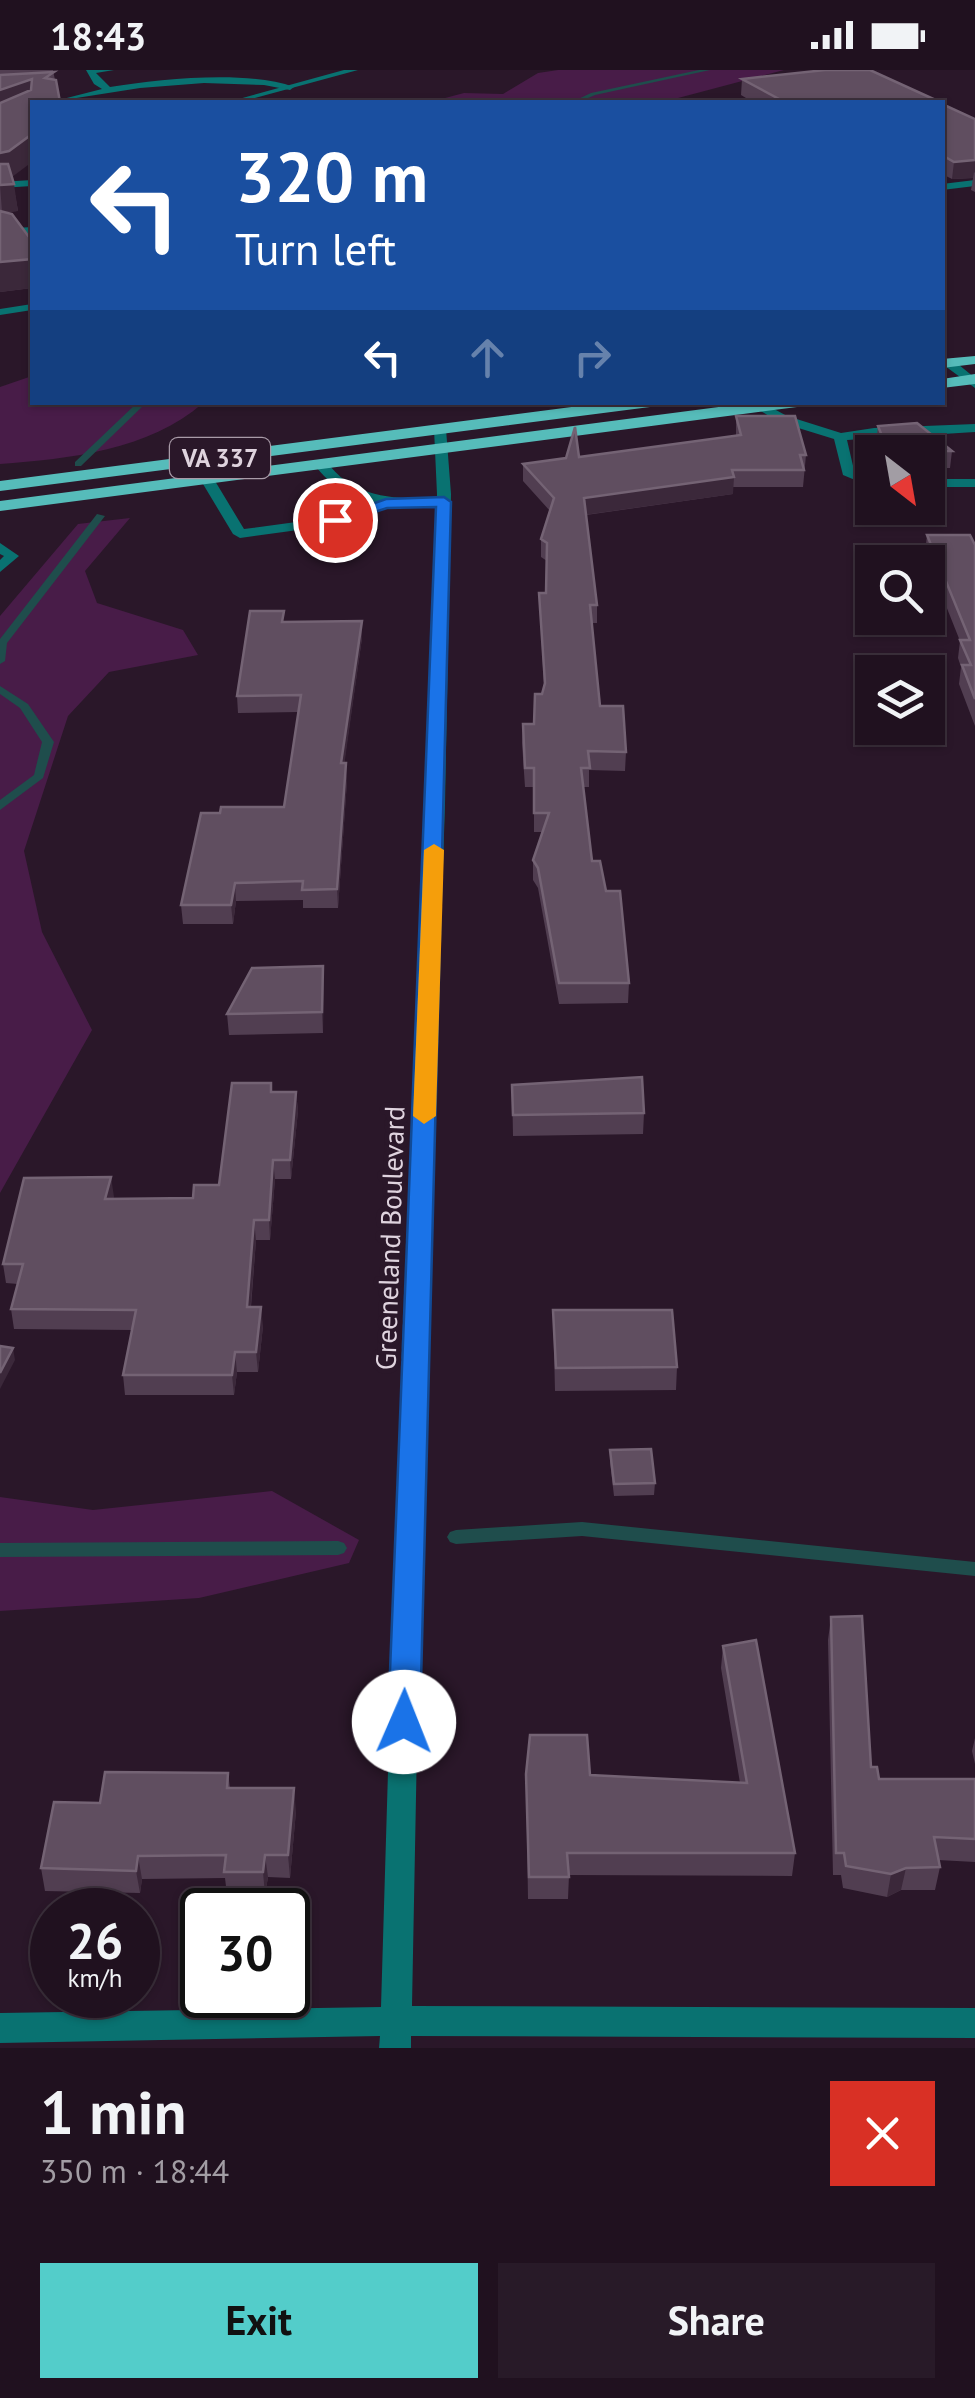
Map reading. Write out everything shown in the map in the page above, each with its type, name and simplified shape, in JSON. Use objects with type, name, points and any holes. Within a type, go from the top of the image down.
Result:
[{"type":"main road","points":[[946,364],[975,360]]},
{"type":"main road","points":[[945,384],[973,381]]},
{"type":"main road","name":"VA 337","points":[[0,506],[321,464],[633,405]]},
{"type":"main road","name":"VA 337","points":[[0,486],[777,405]]},
{"type":"street","points":[[106,88],[90,71],[110,70]]},
{"type":"street","points":[[240,100],[354,70]]},
{"type":"street","points":[[53,90],[262,80],[290,87]]},
{"type":"street","points":[[62,100],[106,88]]},
{"type":"street","points":[[0,186],[30,183]]},
{"type":"street","points":[[945,187],[975,183]]},
{"type":"street","points":[[0,232],[30,230]]},
{"type":"street","points":[[0,232],[30,238]]},
{"type":"street","points":[[0,312],[30,307]]},
{"type":"street","points":[[946,364],[973,381]]},
{"type":"street","points":[[763,407],[782,419],[840,438],[874,432],[975,428]]},
{"type":"street","points":[[840,438],[848,472],[855,475]]},
{"type":"street","name":"Greeneland Boulevard","points":[[396,2035],[408,1536],[444,502],[441,439]]},
{"type":"street","points":[[321,464],[330,482],[386,504]]},
{"type":"street","points":[[206,480],[240,534],[335,520],[386,504],[444,502]]},
{"type":"street","points":[[945,483],[975,483]]},
{"type":"street","points":[[0,546],[12,556],[0,568]]},
{"type":"street","points":[[0,2028],[396,2035],[975,2022]]},
{"type":"shaded area","points":[[784,70],[671,100],[438,100],[464,93],[503,94],[538,73]]},
{"type":"shaded area","points":[[30,377],[30,405],[200,405],[182,419],[133,442],[80,455],[0,464],[0,387]]},
{"type":"shaded area","points":[[130,518],[85,571],[97,603],[183,630],[198,655],[109,672],[68,716],[24,851],[42,932],[92,1030],[0,1193],[0,616],[78,524]]},
{"type":"shaded area","points":[[272,1491],[359,1540],[349,1563],[199,1598],[0,1611],[0,1497],[93,1510]]},
{"type":"building","points":[[825,70],[870,70],[936,100],[758,100],[777,98],[742,79]]},
{"type":"building","points":[[54,72],[45,78],[56,80],[60,100],[30,100],[30,135],[0,153],[0,103],[31,90],[32,79],[0,90],[0,75]]},
{"type":"building","points":[[945,105],[975,119],[975,160],[954,162],[945,157]]},
{"type":"building","points":[[0,164],[8,164],[14,184],[0,185]]},
{"type":"building","points":[[0,211],[12,214],[30,238],[30,259],[0,262]]},
{"type":"building","points":[[736,416],[795,416],[806,455],[800,455],[804,470],[732,470],[734,477],[584,498],[597,605],[590,605],[600,706],[623,706],[626,752],[588,751],[590,768],[581,768],[592,861],[600,861],[606,891],[620,891],[629,983],[559,983],[538,868],[533,860],[549,813],[534,813],[534,768],[525,768],[523,724],[534,724],[535,694],[542,694],[545,683],[539,593],[546,593],[547,543],[541,539],[554,498],[523,464],[566,458],[575,427],[579,457],[741,435]]},
{"type":"building","points":[[917,423],[932,435],[882,435],[878,426]]},
{"type":"building","points":[[927,535],[970,535],[975,545],[975,699],[962,665],[971,665],[960,640],[970,640],[945,579],[945,545],[931,545]]},
{"type":"building","points":[[250,611],[284,611],[282,622],[362,621],[341,763],[346,763],[337,889],[302,890],[303,881],[235,883],[231,905],[181,905],[201,813],[220,813],[221,807],[284,807],[301,695],[237,696]]},
{"type":"building","points":[[323,966],[322,1012],[227,1014],[252,968]]},
{"type":"building","points":[[642,1077],[644,1113],[513,1115],[512,1085]]},
{"type":"building","points":[[232,1083],[271,1083],[271,1092],[296,1092],[290,1160],[273,1160],[269,1220],[254,1220],[247,1307],[261,1307],[256,1352],[235,1352],[232,1375],[123,1375],[136,1310],[11,1309],[23,1264],[3,1264],[24,1178],[111,1177],[105,1199],[193,1198],[194,1185],[219,1185]]},
{"type":"building","points":[[553,1310],[672,1310],[677,1367],[556,1368]]},
{"type":"building","points":[[0,1346],[13,1348],[0,1373]]},
{"type":"building","points":[[651,1449],[655,1483],[614,1484],[610,1450]]},
{"type":"building","points":[[862,1616],[871,1767],[877,1767],[879,1779],[975,1779],[975,1839],[934,1837],[940,1867],[906,1868],[891,1874],[846,1866],[844,1853],[836,1853],[831,1617]]},
{"type":"building","points":[[756,1640],[795,1853],[567,1853],[569,1877],[529,1877],[526,1774],[530,1735],[587,1735],[590,1775],[747,1783],[723,1646]]},
{"type":"building","points":[[105,1772],[228,1773],[227,1788],[294,1788],[288,1855],[265,1855],[263,1872],[224,1872],[226,1855],[138,1856],[136,1871],[41,1868],[54,1802],[100,1803]]},
{"type":"waterway","points":[[580,100],[707,70]]},
{"type":"waterway","points":[[78,464],[140,405]]},
{"type":"waterway","points":[[0,661],[2,643],[100,516]]},
{"type":"waterway","points":[[0,689],[24,706],[48,742],[39,776],[0,806]]},
{"type":"waterway","points":[[456,1537],[582,1529],[975,1569]]},
{"type":"waterway","points":[[0,1550],[338,1548]]},
{"type":"slow traffic","points":[[424,1116],[434,850]]},
{"type":"route","points":[[335,520],[386,504],[444,502],[404,1722]]}]
